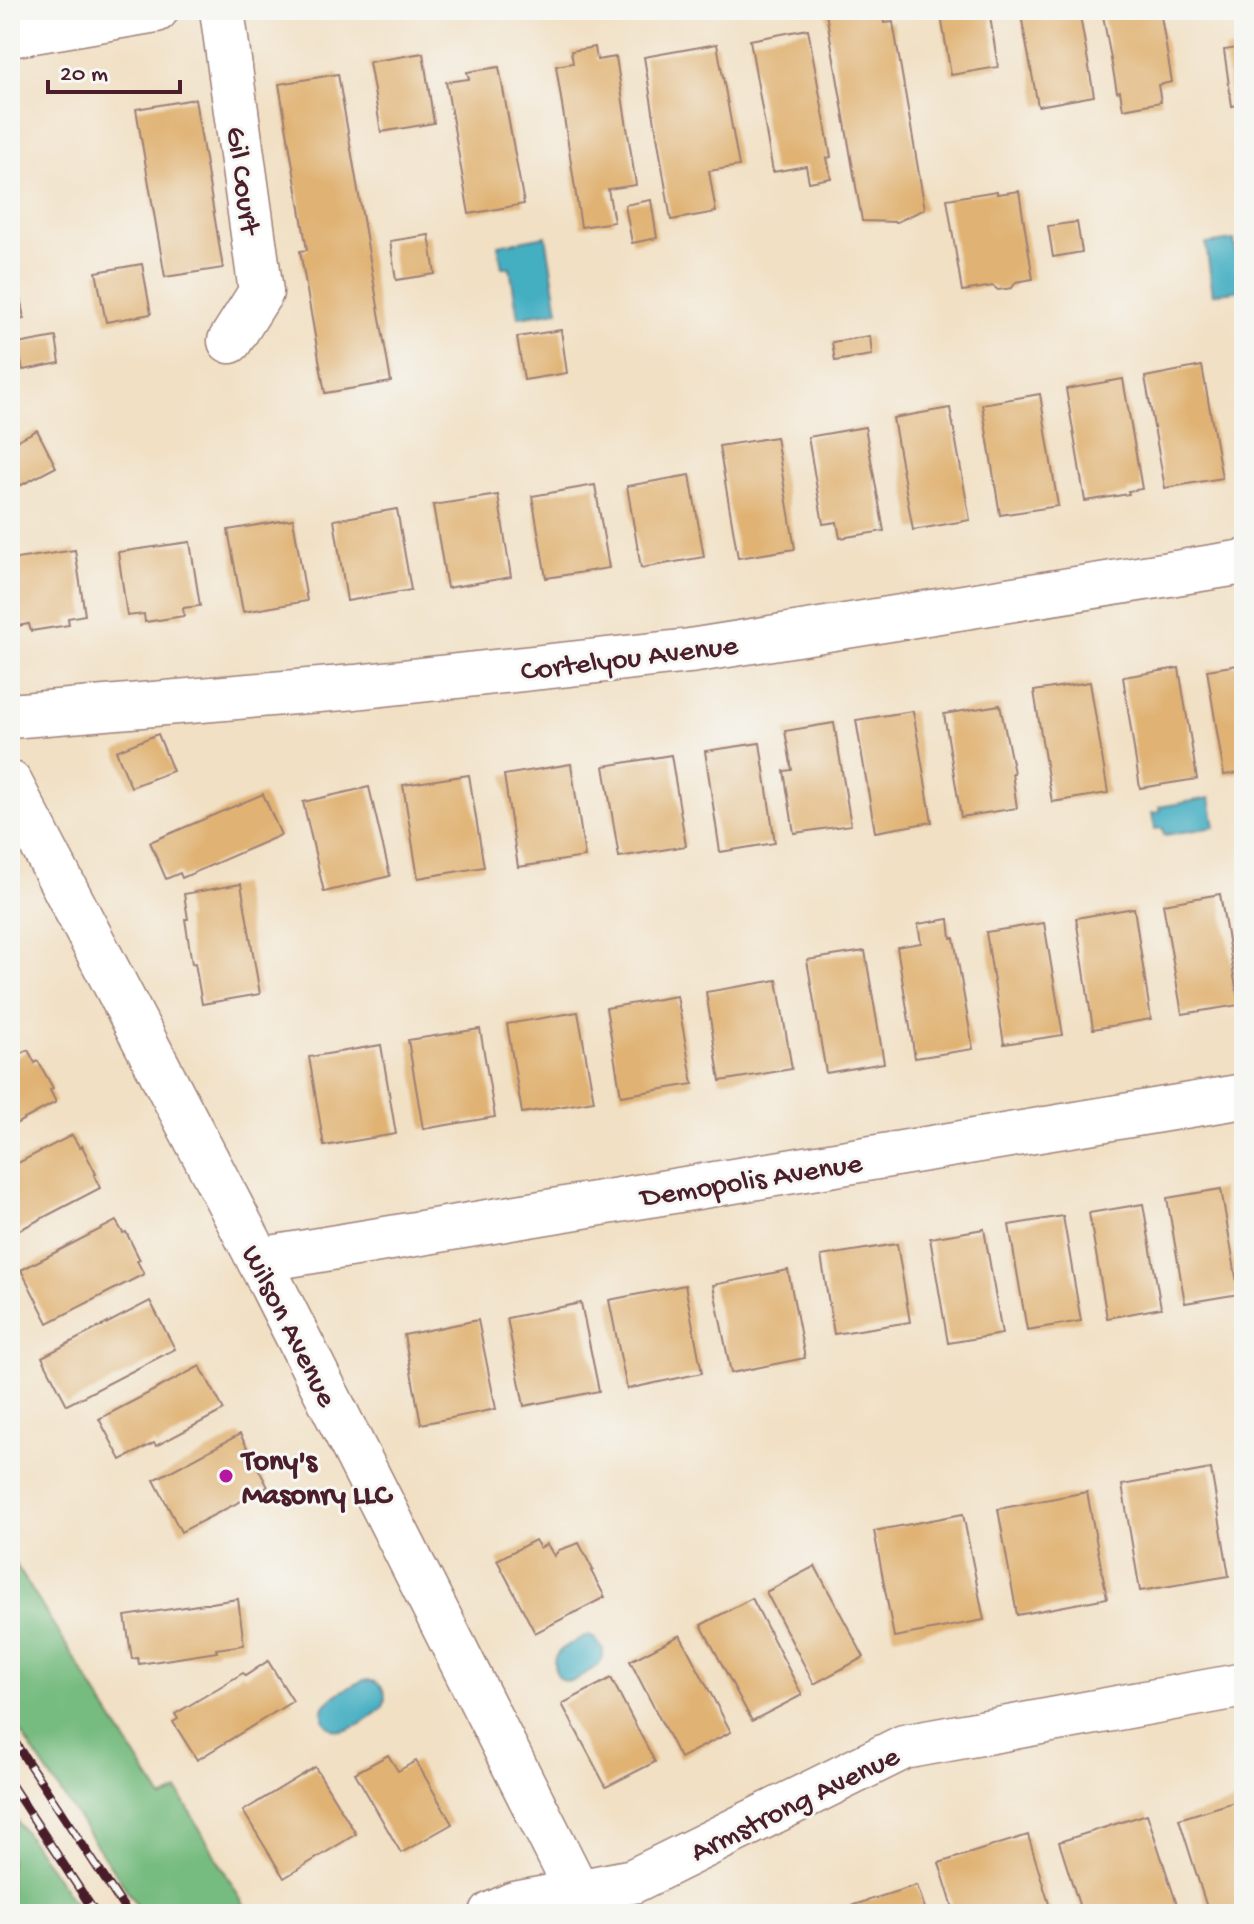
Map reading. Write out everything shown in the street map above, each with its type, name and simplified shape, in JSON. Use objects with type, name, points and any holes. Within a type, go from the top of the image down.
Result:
[{"type":"street","points":[[10,35],[156,10]]},
{"type":"street","name":"Gil Court","points":[[222,10],[261,292],[230,341]]},
{"type":"street","name":"Cortelyou Avenue","points":[[10,716],[355,687],[690,651],[1244,562]]},
{"type":"street","name":"Wilson Avenue","points":[[10,783],[259,1260],[583,1902]]},
{"type":"street","name":"Demopolis Avenue","points":[[259,1260],[1244,1096]]},
{"type":"street","name":"Armstrong Avenue","points":[[492,1914],[514,1904],[583,1902],[633,1881],[904,1747],[1244,1685]]},
{"type":"green space","points":[[10,1555],[162,1799],[178,1791],[249,1914],[143,1914],[10,1717]]},
{"type":"green space","points":[[10,1811],[82,1914],[10,1914]]},
{"type":"water","points":[[546,236],[558,311],[518,317],[510,267],[502,267],[498,245]]},
{"type":"water","points":[[1234,240],[1239,272],[1244,272],[1244,285],[1241,285],[1242,290],[1213,294],[1206,244]]},
{"type":"water","points":[[1210,798],[1215,827],[1164,835],[1163,828],[1155,829],[1152,813],[1160,812],[1159,807]]},
{"type":"water","points":[[589,1636],[603,1649],[601,1661],[576,1680],[563,1680],[554,1667],[556,1656],[565,1647]]},
{"type":"water","points":[[364,1680],[375,1682],[382,1688],[385,1696],[383,1707],[351,1728],[340,1731],[326,1724],[323,1709],[326,1704]]},
{"type":"building","points":[[831,10],[882,10],[884,23],[893,22],[925,209],[897,222],[862,221],[826,13]]},
{"type":"building","points":[[940,10],[989,10],[998,67],[951,75]]},
{"type":"building","points":[[1020,10],[1079,10],[1094,96],[1038,106]]},
{"type":"building","points":[[1102,10],[1160,10],[1172,82],[1158,85],[1161,102],[1123,109]]},
{"type":"building","points":[[808,29],[831,157],[827,158],[831,178],[809,182],[806,166],[773,172],[750,40]]},
{"type":"building","points":[[717,44],[739,166],[709,171],[716,212],[671,220],[644,57]]},
{"type":"building","points":[[595,47],[597,60],[616,57],[636,185],[608,189],[614,222],[581,227],[556,66],[573,63],[571,51]]},
{"type":"building","points":[[1244,47],[1244,104],[1232,106],[1224,50]]},
{"type":"building","points":[[423,53],[434,123],[381,132],[369,62]]},
{"type":"building","points":[[499,67],[524,204],[469,214],[446,82],[469,79],[467,72]]},
{"type":"building","points":[[338,74],[391,382],[325,393],[300,251],[307,250],[279,84]]},
{"type":"building","points":[[195,99],[223,268],[165,277],[136,109]]},
{"type":"building","points":[[1244,140],[1244,175],[1242,175],[1237,142]]},
{"type":"building","points":[[997,191],[997,194],[1019,191],[1033,279],[1016,282],[1012,288],[998,290],[993,286],[962,291],[947,199]]},
{"type":"building","points":[[651,200],[657,238],[632,243],[625,205]]},
{"type":"building","points":[[1077,222],[1082,252],[1053,257],[1048,226]]},
{"type":"building","points":[[429,235],[435,274],[396,280],[390,241]]},
{"type":"building","points":[[142,264],[151,314],[106,322],[96,272]]},
{"type":"building","points":[[15,266],[24,319],[10,321],[10,267]]},
{"type":"building","points":[[561,330],[567,373],[524,380],[517,337]]},
{"type":"building","points":[[870,336],[872,355],[835,361],[832,342]]},
{"type":"building","points":[[56,337],[60,363],[23,370],[17,344]]},
{"type":"building","points":[[1202,366],[1222,478],[1165,488],[1145,377]]},
{"type":"building","points":[[1123,379],[1142,489],[1085,501],[1066,389]]},
{"type":"building","points":[[1040,394],[1058,506],[1000,515],[982,404]]},
{"type":"building","points":[[950,408],[970,520],[913,530],[893,418]]},
{"type":"building","points":[[865,427],[884,531],[840,538],[837,522],[823,524],[808,437]]},
{"type":"building","points":[[37,430],[56,467],[10,491],[10,444]]},
{"type":"building","points":[[776,437],[795,549],[738,558],[719,446]]},
{"type":"building","points":[[690,475],[704,557],[641,568],[627,486]]},
{"type":"building","points":[[595,485],[609,568],[546,578],[532,496]]},
{"type":"building","points":[[498,495],[511,577],[447,588],[433,505]]},
{"type":"building","points":[[397,509],[411,590],[347,601],[334,520]]},
{"type":"building","points":[[293,519],[307,601],[243,612],[228,530]]},
{"type":"building","points":[[190,542],[200,606],[183,608],[184,616],[145,622],[144,614],[127,616],[118,552]]},
{"type":"building","points":[[75,550],[85,615],[68,618],[69,625],[31,631],[29,624],[11,627],[10,560]]},
{"type":"building","points":[[1244,664],[1244,772],[1224,775],[1207,670]]},
{"type":"building","points":[[1179,668],[1197,779],[1140,788],[1123,677]]},
{"type":"building","points":[[1090,682],[1108,793],[1052,802],[1034,691]]},
{"type":"building","points":[[1000,705],[1014,773],[1017,808],[961,817],[944,714]]},
{"type":"building","points":[[913,711],[932,822],[875,832],[856,720]]},
{"type":"building","points":[[834,723],[851,825],[794,833],[784,771],[792,770],[785,731]]},
{"type":"building","points":[[158,734],[173,771],[131,787],[116,751]]},
{"type":"building","points":[[760,743],[775,843],[720,852],[705,751]]},
{"type":"building","points":[[671,755],[686,846],[619,857],[604,766]]},
{"type":"building","points":[[571,764],[585,857],[518,867],[504,775]]},
{"type":"building","points":[[469,775],[484,867],[418,878],[403,785]]},
{"type":"building","points":[[369,787],[390,876],[324,892],[303,802]]},
{"type":"building","points":[[263,794],[281,835],[182,878],[180,873],[166,879],[150,842]]},
{"type":"building","points":[[241,884],[260,994],[202,1004],[195,963],[192,964],[184,894]]},
{"type":"building","points":[[1220,894],[1239,1005],[1182,1014],[1163,904]]},
{"type":"building","points":[[1134,908],[1151,1019],[1093,1029],[1076,918]]},
{"type":"building","points":[[949,919],[973,1049],[915,1058],[897,947],[921,943],[918,924]]},
{"type":"building","points":[[1044,923],[1063,1035],[1004,1044],[986,932]]},
{"type":"building","points":[[865,951],[884,1063],[826,1073],[807,960]]},
{"type":"building","points":[[777,980],[792,1069],[720,1081],[706,992]]},
{"type":"building","points":[[677,996],[693,1084],[621,1096],[606,1008]]},
{"type":"building","points":[[578,1012],[594,1101],[522,1113],[507,1024]]},
{"type":"building","points":[[480,1029],[495,1117],[423,1129],[408,1040]]},
{"type":"building","points":[[381,1045],[396,1134],[324,1146],[309,1057]]},
{"type":"building","points":[[28,1050],[53,1088],[50,1090],[56,1102],[10,1127],[10,1060]]},
{"type":"building","points":[[72,1135],[80,1148],[82,1146],[100,1188],[10,1235],[10,1167]]},
{"type":"building","points":[[1221,1189],[1239,1294],[1185,1303],[1167,1198]]},
{"type":"building","points":[[1143,1204],[1161,1308],[1107,1318],[1089,1213]]},
{"type":"building","points":[[1063,1216],[1081,1321],[1027,1330],[1009,1225]]},
{"type":"building","points":[[116,1221],[123,1233],[126,1232],[144,1274],[48,1323],[21,1270]]},
{"type":"building","points":[[984,1229],[1002,1334],[948,1343],[930,1238]]},
{"type":"building","points":[[897,1244],[910,1322],[834,1334],[821,1256]]},
{"type":"building","points":[[788,1270],[805,1358],[731,1373],[713,1285]]},
{"type":"building","points":[[685,1285],[702,1373],[627,1389],[609,1300]]},
{"type":"building","points":[[150,1301],[175,1349],[67,1405],[42,1357]]},
{"type":"building","points":[[581,1303],[599,1391],[524,1406],[507,1318]]},
{"type":"building","points":[[478,1320],[496,1409],[421,1424],[404,1335]]},
{"type":"building","points":[[200,1366],[224,1410],[156,1446],[154,1443],[121,1460],[99,1419]]},
{"type":"building","points":[[240,1434],[268,1487],[181,1532],[154,1480]]},
{"type":"building","points":[[1211,1469],[1229,1576],[1140,1591],[1122,1485]]},
{"type":"building","points":[[1087,1492],[1107,1598],[1017,1615],[998,1509]]},
{"type":"building","points":[[963,1514],[984,1620],[894,1637],[874,1531]]},
{"type":"building","points":[[535,1540],[540,1548],[547,1544],[554,1556],[559,1550],[579,1543],[605,1597],[535,1633],[497,1560]]},
{"type":"building","points":[[815,1566],[864,1657],[814,1684],[766,1592]]},
{"type":"building","points":[[752,1598],[802,1695],[752,1721],[701,1625]]},
{"type":"building","points":[[238,1599],[244,1645],[139,1664],[138,1658],[132,1659],[125,1616]]},
{"type":"building","points":[[680,1635],[731,1732],[680,1758],[630,1661]]},
{"type":"building","points":[[268,1661],[293,1701],[197,1760],[173,1722],[178,1719],[175,1714]]},
{"type":"building","points":[[611,1678],[655,1762],[606,1787],[562,1704]]},
{"type":"building","points":[[388,1755],[398,1771],[416,1761],[452,1824],[401,1853],[355,1773]]},
{"type":"building","points":[[315,1767],[356,1834],[284,1878],[243,1811]]},
{"type":"building","points":[[1244,1799],[1244,1914],[1209,1914],[1179,1819]]},
{"type":"building","points":[[1147,1814],[1180,1914],[1082,1914],[1059,1842]]},
{"type":"building","points":[[1028,1835],[1052,1914],[955,1914],[939,1863]]},
{"type":"building","points":[[917,1885],[927,1914],[828,1914],[828,1913]]},
{"type":"railway","points":[[10,1735],[128,1914]]},
{"type":"railway","points":[[10,1783],[96,1914]]},
{"type":"place","name":"Tony's Masonry LLC","points":[[226,1476]]}]
